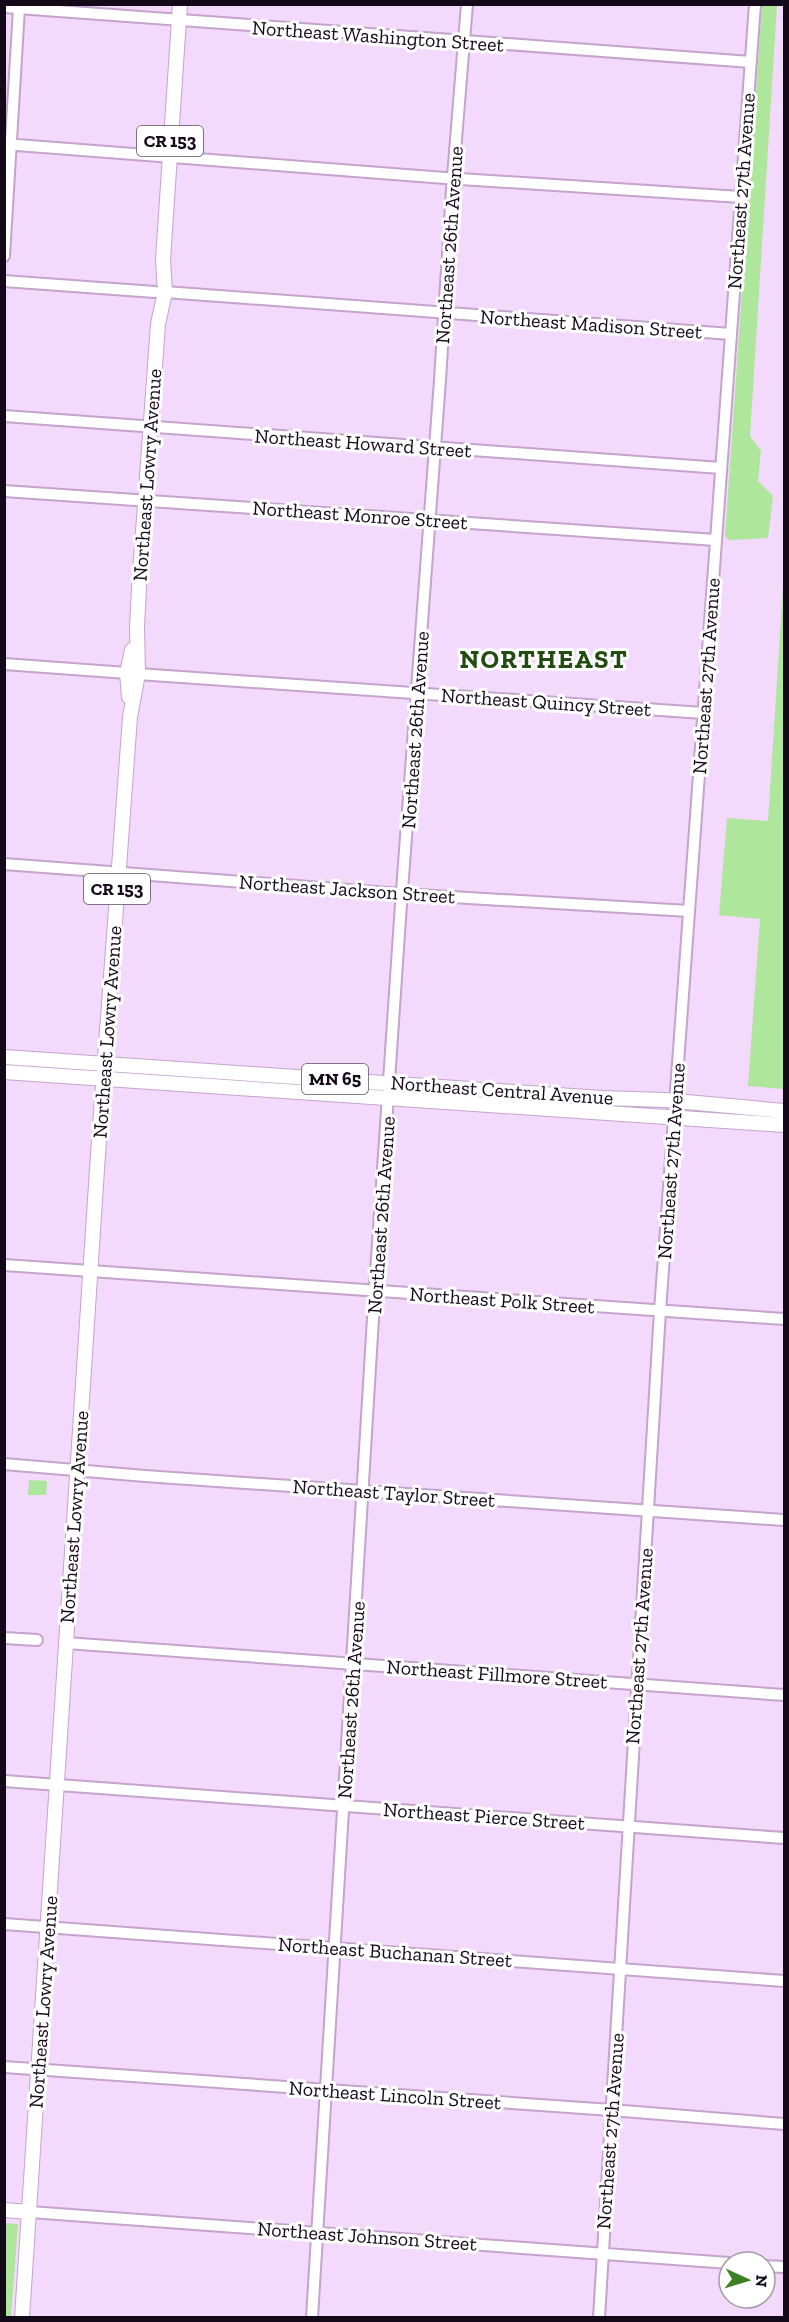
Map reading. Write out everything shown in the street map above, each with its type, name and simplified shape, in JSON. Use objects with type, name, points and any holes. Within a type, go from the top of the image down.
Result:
[{"type":"main road","name":"Northeast Lowry Avenue","points":[[22,2318],[90,1271],[180,4]]},
{"type":"main road","name":"Northeast Central Avenue","points":[[4,1056],[675,1101],[784,1111]]},
{"type":"main road","name":"Northeast Central Avenue","points":[[4,1072],[784,1125]]},
{"type":"main road","name":"Northeast Johnson Street","points":[[4,2210],[30,2212]]},
{"type":"street","name":"Northeast 26th Avenue","points":[[312,2318],[375,1291],[467,4]]},
{"type":"street","name":"Northeast 27th Avenue","points":[[599,2318],[673,1118],[755,4]]},
{"type":"street","name":"Northeast Washington Street","points":[[4,8],[751,62]]},
{"type":"street","points":[[4,256],[8,145],[19,8]]},
{"type":"street","points":[[8,145],[741,198]]},
{"type":"street","name":"Northeast Madison Street","points":[[4,281],[731,334]]},
{"type":"street","name":"Northeast Howard Street","points":[[4,416],[721,468]]},
{"type":"street","name":"Northeast Monroe Street","points":[[4,491],[716,540]]},
{"type":"street","name":"Northeast Quincy Street","points":[[4,664],[703,713]]},
{"type":"street","name":"Northeast Jackson Street","points":[[4,864],[402,894],[689,911]]},
{"type":"street","name":"Northeast Polk Street","points":[[4,1264],[784,1319]]},
{"type":"street","name":"Northeast Taylor Street","points":[[4,1464],[784,1520]]},
{"type":"street","points":[[4,1638],[37,1640]]},
{"type":"street","name":"Northeast Fillmore Street","points":[[66,1643],[784,1695]]},
{"type":"street","name":"Northeast Pierce Street","points":[[4,1781],[784,1838]]},
{"type":"street","name":"Northeast Buchanan Street","points":[[4,1924],[784,1981]]},
{"type":"street","name":"Northeast Lincoln Street","points":[[4,2067],[784,2124]]},
{"type":"street","name":"Northeast Johnson Street","points":[[30,2212],[717,2262]]},
{"type":"green space","points":[[762,5],[777,5],[750,436],[761,451],[758,481],[773,496],[768,538],[730,540],[725,536]]},
{"type":"green space","points":[[784,572],[784,1089],[748,1086],[760,919],[719,915],[727,818],[768,821]]},
{"type":"green space","points":[[29,1480],[47,1481],[46,1495],[28,1495]]},
{"type":"green space","points":[[4,2223],[18,2224],[11,2317],[5,2317]]},
{"type":"district","name":"NORTHEAST","points":[[544,659]]}]
